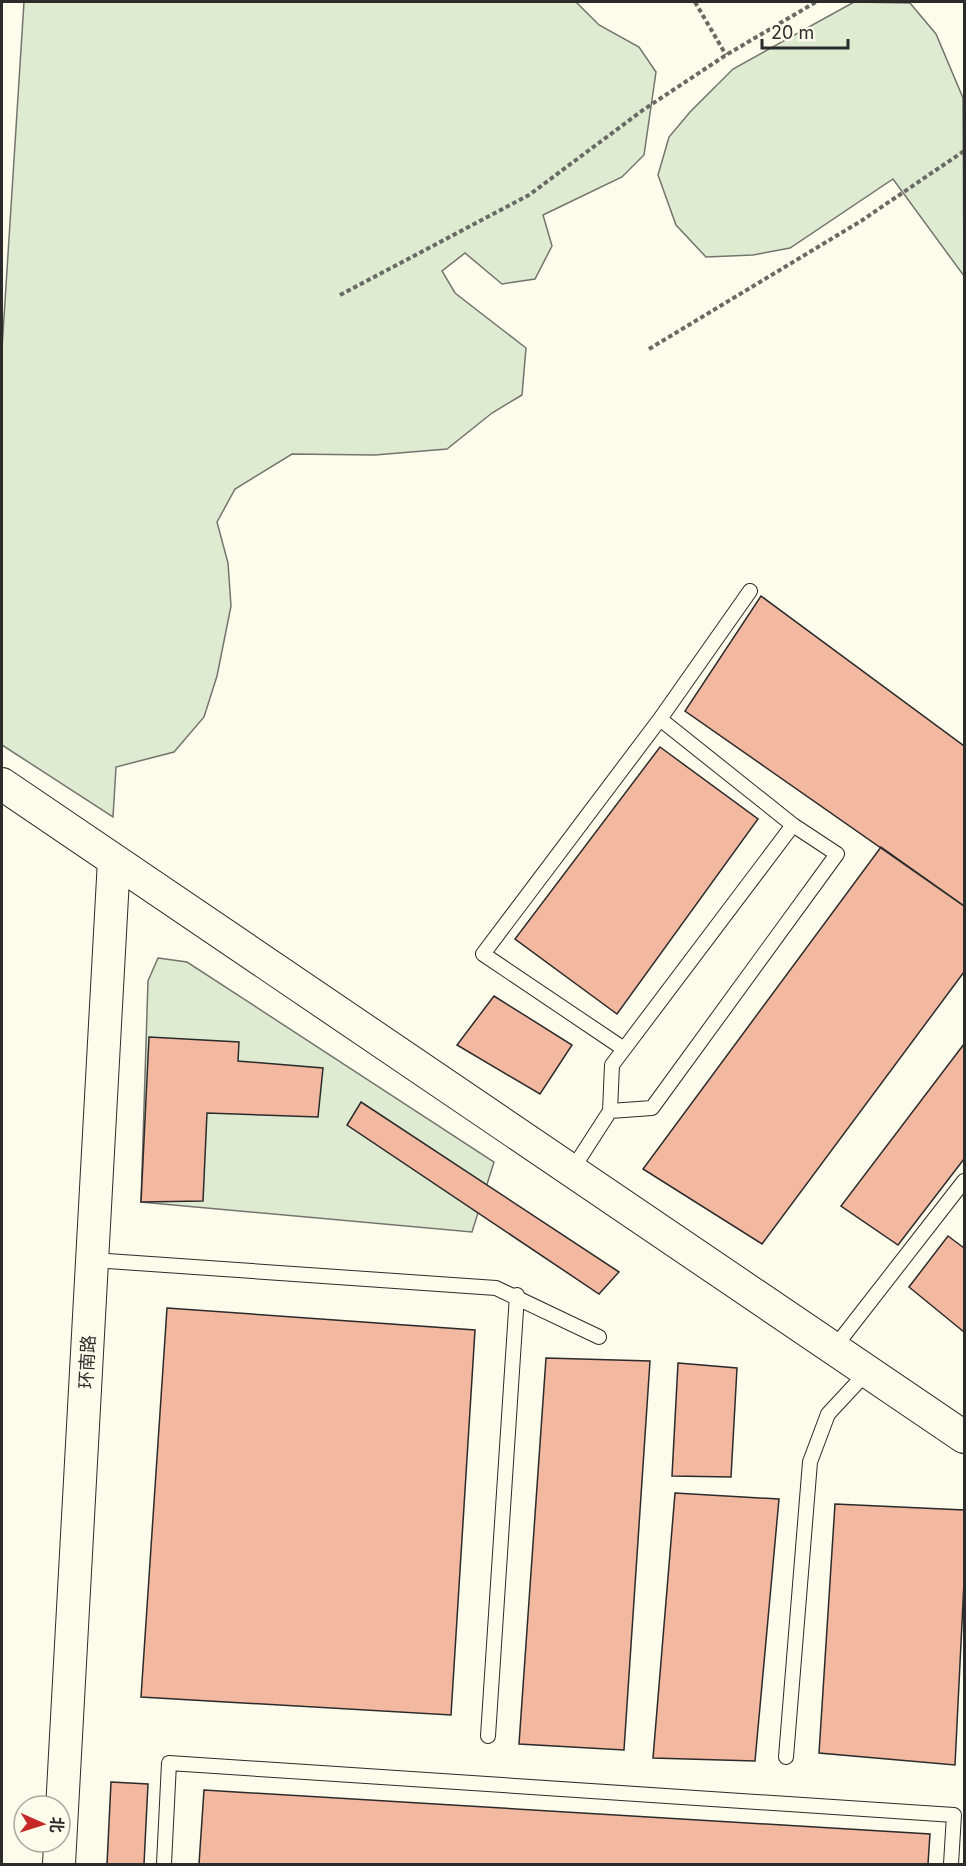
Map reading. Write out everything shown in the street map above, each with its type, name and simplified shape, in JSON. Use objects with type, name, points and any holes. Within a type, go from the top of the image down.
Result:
[{"type":"street","points":[[2,784],[964,1437]]},
{"type":"street","name":"环南路","points":[[59,1864],[114,860]]},
{"type":"lane","points":[[624,1049],[483,954],[660,719],[750,591]]},
{"type":"lane","points":[[610,1111],[652,1108],[837,854],[793,825],[660,719]]},
{"type":"lane","points":[[572,1170],[610,1111],[612,1065],[793,825]]},
{"type":"lane","points":[[834,1348],[964,1180]]},
{"type":"lane","points":[[93,1260],[496,1288],[516,1295],[599,1336]]},
{"type":"lane","points":[[488,1736],[516,1295]]},
{"type":"lane","points":[[786,1757],[810,1462],[828,1414],[868,1371]]},
{"type":"lane","points":[[164,1864],[169,1762],[954,1815],[951,1864]]},
{"type":"path","points":[[695,2],[726,55]]},
{"type":"path","points":[[340,295],[529,195],[643,110],[726,55],[816,2]]},
{"type":"path","points":[[648,349],[861,221],[964,152]]},
{"type":"green space","points":[[24,2],[576,2],[599,25],[639,47],[656,72],[644,155],[622,177],[543,215],[552,246],[535,279],[502,284],[465,253],[442,271],[455,293],[526,348],[522,395],[492,413],[447,449],[375,455],[292,454],[235,489],[217,522],[228,563],[231,606],[217,676],[204,717],[174,752],[116,767],[113,817],[2,745],[2,349]]},
{"type":"green space","points":[[854,2],[910,3],[936,34],[963,98],[964,276],[893,179],[790,248],[753,255],[706,257],[676,225],[658,175],[669,137],[690,112],[733,69]]},
{"type":"green space","points":[[158,958],[187,962],[494,1162],[472,1232],[141,1202],[148,981]]},
{"type":"building","points":[[761,596],[964,746],[964,906],[685,711]]},
{"type":"building","points":[[660,747],[758,819],[617,1014],[515,939]]},
{"type":"building","points":[[881,847],[964,906],[964,972],[762,1244],[643,1169]]},
{"type":"building","points":[[494,996],[572,1045],[540,1094],[457,1045]]},
{"type":"building","points":[[149,1037],[239,1042],[238,1061],[323,1068],[318,1117],[207,1113],[203,1201],[141,1202]]},
{"type":"building","points":[[964,1044],[964,1159],[898,1245],[841,1206]]},
{"type":"building","points":[[361,1102],[619,1272],[599,1294],[347,1125]]},
{"type":"building","points":[[948,1236],[964,1248],[964,1332],[909,1287]]},
{"type":"building","points":[[167,1308],[475,1330],[451,1715],[141,1697]]},
{"type":"building","points":[[546,1358],[650,1361],[624,1750],[519,1744]]},
{"type":"building","points":[[678,1363],[737,1368],[731,1477],[672,1476]]},
{"type":"building","points":[[675,1493],[779,1499],[755,1761],[653,1758]]},
{"type":"building","points":[[835,1504],[964,1510],[964,1582],[955,1765],[819,1753]]},
{"type":"building","points":[[111,1782],[148,1784],[144,1864],[107,1864]]},
{"type":"building","points":[[204,1790],[930,1834],[928,1864],[199,1864]]}]
